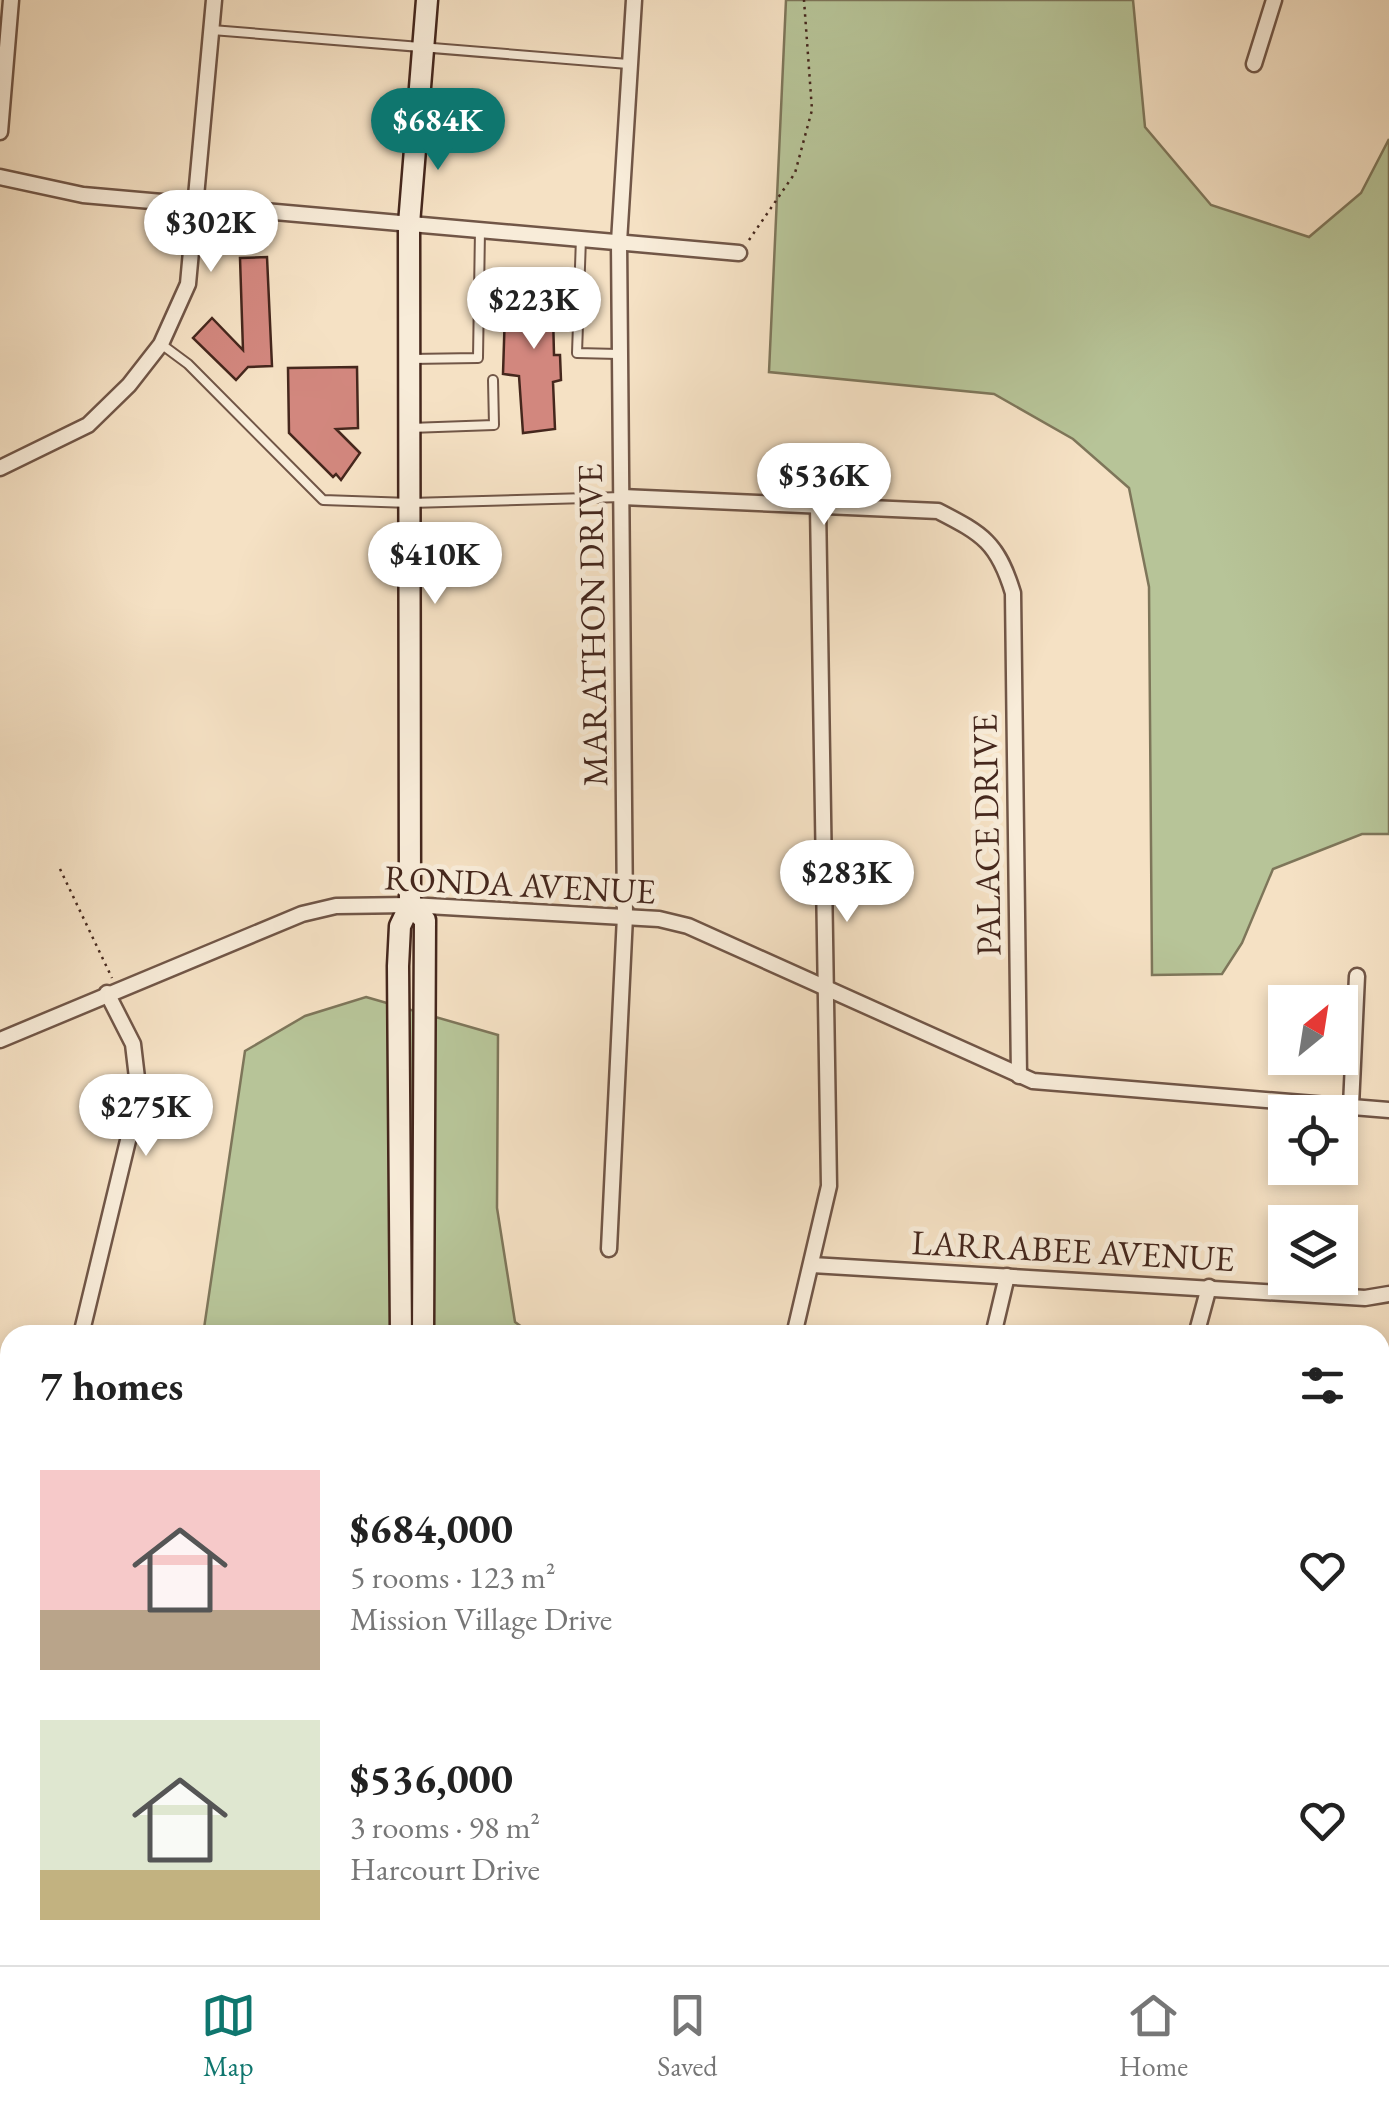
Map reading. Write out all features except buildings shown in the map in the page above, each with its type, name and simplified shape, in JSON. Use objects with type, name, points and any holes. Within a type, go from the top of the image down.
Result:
[{"type":"main road","points":[[401,1325],[398,966],[400,926],[410,906],[409,224],[427,0]]},
{"type":"main road","points":[[410,906],[424,920],[427,985],[423,1325]]},
{"type":"street","points":[[0,132],[11,0]]},
{"type":"street","points":[[0,468],[88,424],[129,386],[161,344],[188,284],[214,0]]},
{"type":"street","name":"MARATHON DRIVE","points":[[610,1249],[624,916],[620,242],[634,0]]},
{"type":"street","points":[[1254,64],[1274,0]]},
{"type":"street","points":[[0,177],[83,195],[740,253]]},
{"type":"street","points":[[622,497],[818,505],[829,1186],[797,1325]]},
{"type":"street","name":"PALACE DRIVE","points":[[818,505],[938,510],[981,533],[1003,560],[1013,593],[1019,1076]]},
{"type":"street","name":"RONDA AVENUE","points":[[0,1040],[302,914],[336,906],[624,916],[688,926],[1033,1081],[1268,1099]]},
{"type":"street","points":[[1352,1095],[1357,976]]},
{"type":"street","points":[[84,1325],[139,1095],[133,1044],[112,991]]},
{"type":"street","name":"RONDA AVENUE","points":[[1358,1107],[1389,1110]]},
{"type":"street","name":"LARRABEE AVENUE","points":[[812,1265],[1364,1298],[1389,1294]]},
{"type":"street","points":[[995,1325],[1007,1276]]},
{"type":"street","points":[[1199,1325],[1209,1287]]},
{"type":"lane","points":[[212,30],[628,64]]},
{"type":"lane","points":[[410,359],[478,358],[480,230]]},
{"type":"lane","points":[[582,238],[577,353],[618,354]]},
{"type":"lane","points":[[161,344],[188,364],[323,500],[410,504],[622,497]]},
{"type":"lane","points":[[410,428],[494,425],[493,380]]},
{"type":"path","points":[[740,253],[795,173],[812,110],[804,0]]},
{"type":"path","points":[[60,869],[112,991]]},
{"type":"green space","points":[[786,0],[1133,0],[1145,127],[1211,205],[1309,237],[1361,193],[1389,139],[1389,834],[1362,834],[1273,869],[1242,943],[1222,974],[1152,975],[1149,587],[1129,488],[1073,439],[994,394],[769,372]]},
{"type":"green space","points":[[366,997],[498,1035],[497,1208],[515,1322],[519,1325],[204,1325],[245,1051],[305,1016]]}]
